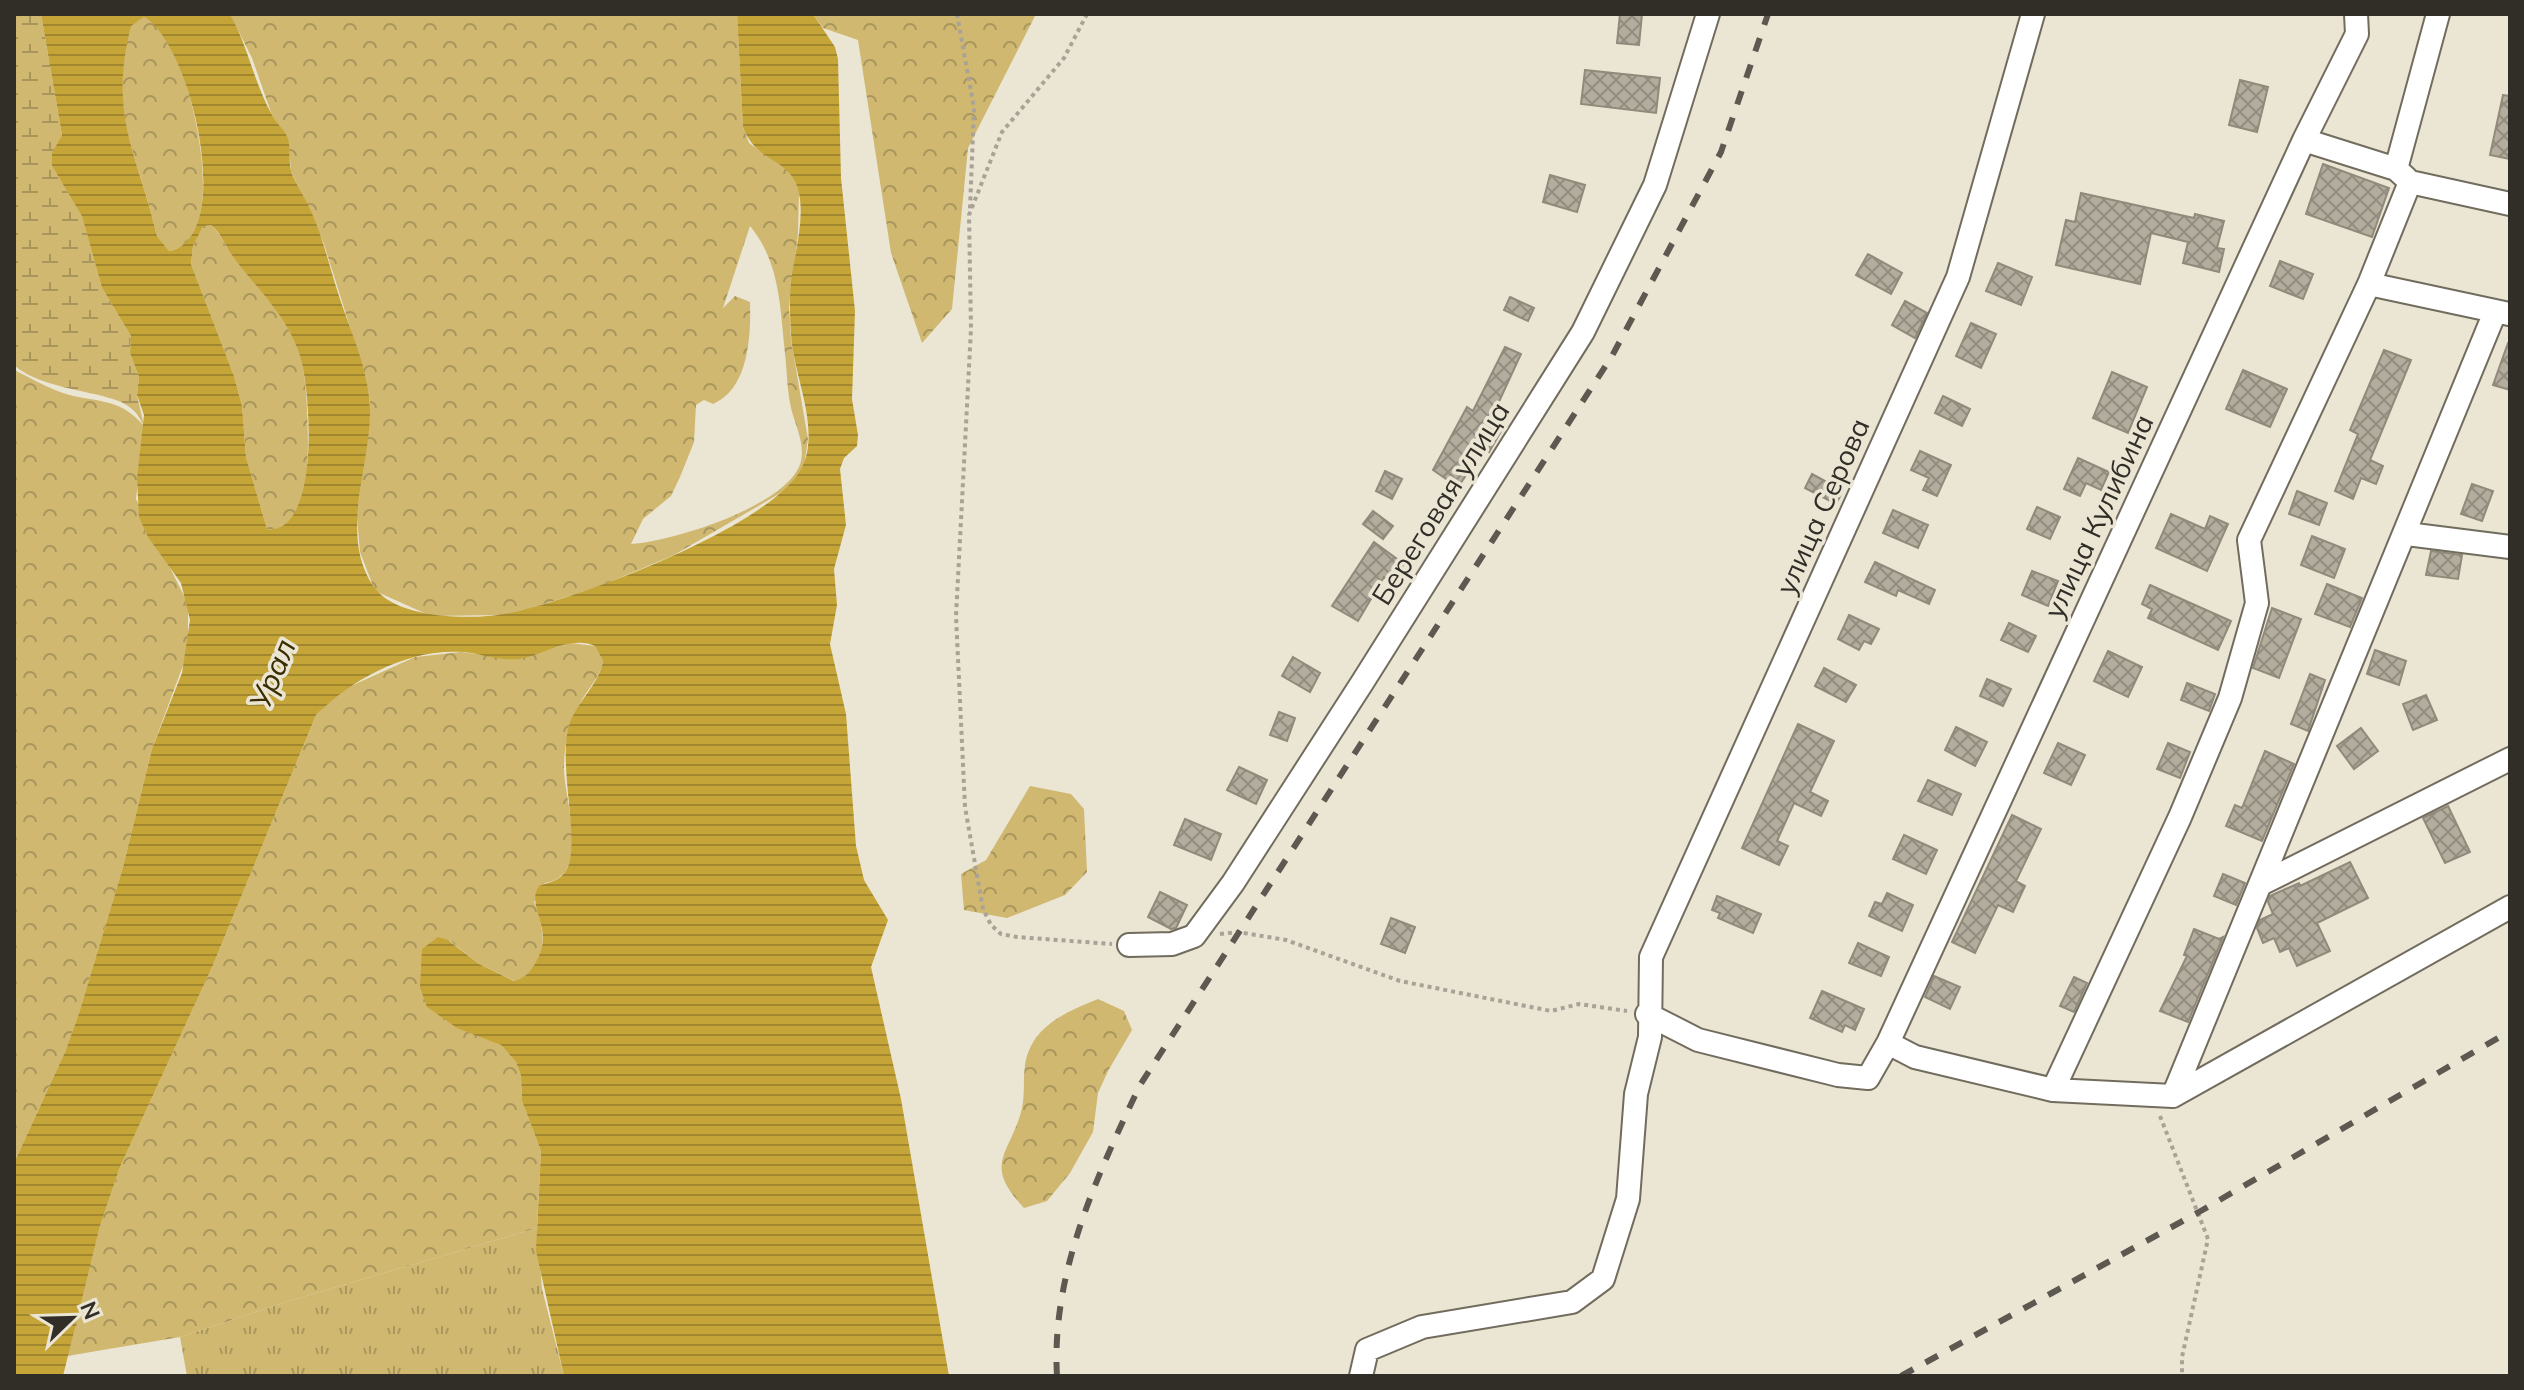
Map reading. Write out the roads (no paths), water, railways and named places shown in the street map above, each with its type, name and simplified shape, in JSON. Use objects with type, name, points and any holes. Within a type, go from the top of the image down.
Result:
[{"type":"street","name":"Береговая улица","points":[[1129,945],[1172,944],[1194,936],[1233,883],[1362,683],[1583,332],[1655,185],[1708,14]]},
{"type":"street","name":"улица Серова","points":[[1361,1376],[1367,1350],[1422,1327],[1572,1302],[1603,1279],[1628,1199],[1636,1094],[1650,1037],[1647,1014],[1651,957],[1958,277],[2033,14]]},
{"type":"street","name":"улица Кулибина","points":[[1647,1014],[1698,1040],[1838,1075],[1868,1078],[1888,1043],[2304,140],[2357,34],[2356,14]]},
{"type":"street","points":[[2053,1090],[2180,817],[2230,698],[2257,603],[2249,540],[2369,284],[2403,175],[2438,14]]},
{"type":"street","points":[[2304,140],[2403,175],[2510,204]]},
{"type":"street","points":[[2173,1096],[2407,534],[2503,313],[2369,284]]},
{"type":"street","points":[[2407,534],[2510,547]]},
{"type":"street","points":[[2263,883],[2510,759]]},
{"type":"street","points":[[1888,1043],[1915,1057],[2053,1090],[2173,1096],[2510,907]]},
{"type":"water","name":"Урал","points":[[41,14],[230,14],[266,103],[288,139],[292,174],[318,229],[366,380],[369,431],[357,523],[358,546],[364,567],[374,587],[399,606],[454,617],[504,614],[621,577],[716,535],[757,511],[787,487],[804,463],[809,432],[793,349],[790,308],[800,200],[794,179],[788,171],[756,147],[743,127],[737,14],[813,14],[835,47],[838,59],[841,178],[855,311],[852,399],[858,435],[857,446],[844,458],[840,469],[846,525],[834,569],[837,605],[830,644],[846,714],[856,846],[864,880],[888,920],[871,967],[901,1099],[949,1376],[564,1376],[536,1251],[541,1151],[522,1101],[521,1076],[516,1062],[501,1045],[457,1028],[427,1007],[420,987],[422,949],[438,937],[448,940],[479,964],[514,981],[528,973],[537,960],[543,938],[536,894],[539,886],[562,875],[570,861],[572,845],[566,763],[569,726],[597,678],[603,661],[595,646],[576,643],[519,659],[443,652],[403,660],[347,689],[316,715],[213,965],[120,1167],[100,1226],[63,1376],[14,1376],[14,1163],[65,1052],[79,1013],[123,867],[152,749],[182,673],[190,620],[181,583],[148,537],[139,517],[137,479],[144,415],[137,395],[139,377],[130,353],[131,336],[102,288],[82,216],[52,166],[52,153],[62,135]],"holes":[[[144,17],[161,34],[177,62],[200,138],[203,178],[200,212],[189,238],[169,251],[157,236],[124,110],[125,58],[131,26]],[[211,225],[287,327],[304,373],[309,427],[304,486],[296,509],[284,525],[267,529],[246,457],[242,406],[234,376],[191,264],[193,246],[203,226]]]},
{"type":"railway","points":[[1057,1376],[1061,1300],[1069,1263],[1093,1190],[1140,1085],[1612,356],[1721,152],[1768,14]]},
{"type":"railway","points":[[1901,1376],[2199,1212],[2510,1031]]}]
